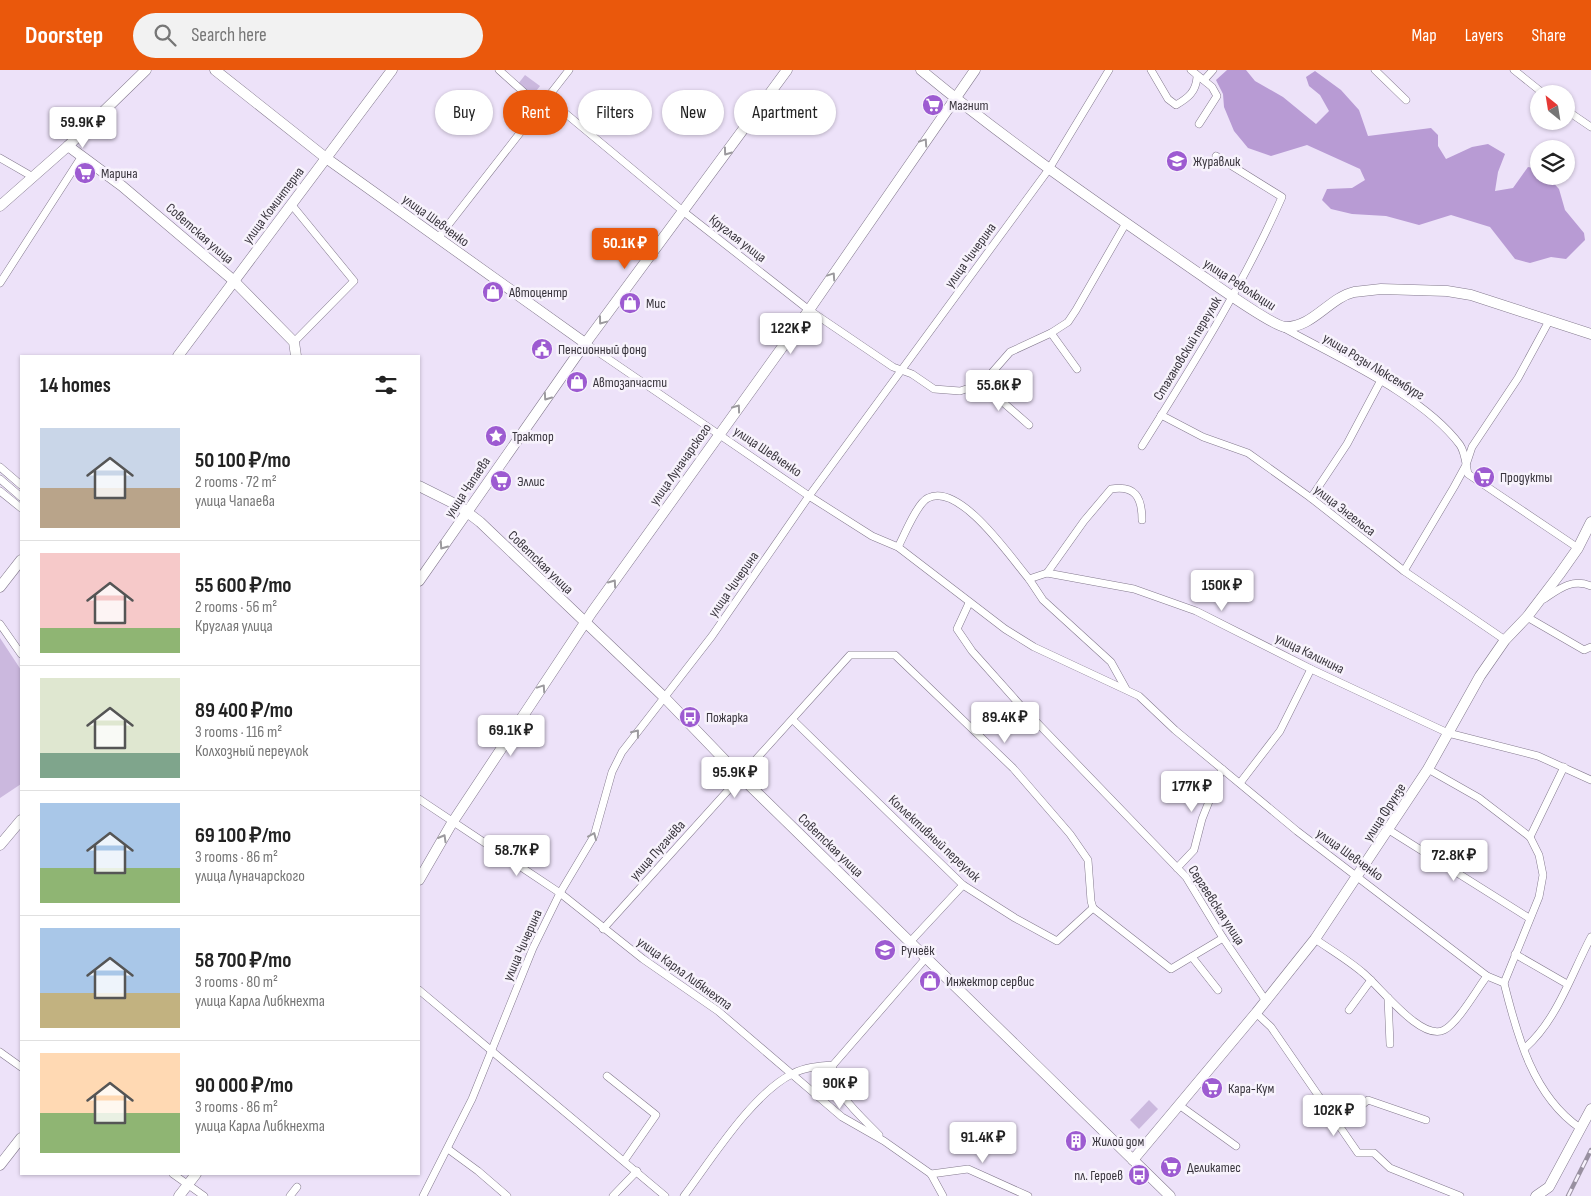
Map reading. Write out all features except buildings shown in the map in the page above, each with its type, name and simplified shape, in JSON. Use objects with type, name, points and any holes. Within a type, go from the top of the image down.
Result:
[{"type":"street","points":[[0,206],[68,146],[146,70]]},
{"type":"street","name":"улица Шевченко","points":[[215,70],[326,158],[585,343],[809,496],[872,536],[898,547],[969,603],[1034,647],[1139,696],[1175,730],[1297,831],[1487,976],[1504,983]]},
{"type":"street","name":"улица Коминтерна","points":[[179,355],[392,70]]},
{"type":"street","name":"Круглая улица","points":[[499,70],[521,90]]},
{"type":"street","points":[[553,90],[569,70]]},
{"type":"street","name":"улица Чапаева","points":[[420,580],[585,343],[684,212],[787,70]]},
{"type":"street","name":"улица Революции","points":[[920,70],[954,98],[1126,223],[1232,297],[1282,327],[1295,326],[1308,320],[1343,295],[1381,289],[1447,290],[1471,295],[1591,334]]},
{"type":"street","name":"улица Луначарского","points":[[420,878],[452,823],[585,623],[718,434],[809,310],[975,70]]},
{"type":"street","name":"улица Чичерина","points":[[423,1196],[448,1149],[493,1050],[529,957],[560,893],[594,836],[612,772],[622,752],[712,636],[809,496],[1049,168],[1109,70]]},
{"type":"street","points":[[1151,70],[1168,99],[1176,106],[1189,97],[1201,78],[1213,70]]},
{"type":"street","points":[[1192,70],[1212,87],[1217,96],[1200,124]]},
{"type":"street","points":[[1375,70],[1406,100]]},
{"type":"street","points":[[1514,70],[1533,85]]},
{"type":"street","name":"Круглая улица","points":[[568,116],[684,212],[809,310],[902,371],[912,374],[934,389],[960,391],[982,384]]},
{"type":"street","points":[[1575,116],[1591,127]]},
{"type":"street","points":[[438,238],[517,135]]},
{"type":"street","name":"Советская улица","points":[[68,146],[152,210],[233,280],[294,342]]},
{"type":"street","points":[[0,283],[82,156]]},
{"type":"street","name":"Стахановский переулок","points":[[1142,446],[1232,297],[1257,252],[1282,197],[1216,156]]},
{"type":"street","points":[[0,158],[33,177]]},
{"type":"street","points":[[291,204],[354,281],[294,342],[296,355]]},
{"type":"street","points":[[1028,425],[982,384],[1010,352],[1051,333],[1068,322],[1126,223]]},
{"type":"street","points":[[1404,571],[1466,465],[1472,447],[1518,378],[1549,321]]},
{"type":"street","name":"улица Розы Люксембург","points":[[1282,327],[1406,396],[1437,421],[1461,446],[1468,474],[1578,548]]},
{"type":"street","points":[[1051,333],[1077,369]]},
{"type":"street","points":[[1311,498],[1347,444],[1380,382]]},
{"type":"street","name":"улица Энгельса","points":[[1161,415],[1203,437],[1248,454],[1311,498],[1404,571],[1504,640]]},
{"type":"street","points":[[0,467],[20,484]]},
{"type":"street","points":[[0,479],[20,496]]},
{"type":"street","name":"Советская улица","points":[[420,487],[467,511],[664,697],[741,776],[1170,1196]]},
{"type":"street","points":[[898,547],[922,503],[929,498],[948,496],[973,514],[1029,580],[1047,573],[1084,521],[1110,489],[1124,487],[1132,491],[1142,503],[1142,520]]},
{"type":"street","points":[[0,491],[20,507]]},
{"type":"street","name":"улица Фрунзе","points":[[1133,1160],[1266,1001],[1315,939],[1428,769],[1480,676],[1504,640],[1527,617],[1578,548],[1591,522]]},
{"type":"street","points":[[0,587],[20,561]]},
{"type":"street","name":"улица Калинина","points":[[1047,573],[1134,589],[1196,611],[1311,669],[1448,733],[1538,756],[1591,780]]},
{"type":"street","name":"улица Шевченко","points":[[1029,580],[1042,600],[1111,662],[1126,689]]},
{"type":"street","points":[[1539,601],[1569,583],[1591,586]]},
{"type":"street","name":"Сергеевская улица","points":[[969,603],[957,629],[972,651],[1021,706],[1186,877],[1223,938],[1266,1001]]},
{"type":"street","points":[[1527,617],[1584,650],[1591,647]]},
{"type":"street","points":[[0,624],[20,653]]},
{"type":"street","name":"улица Пугачёва","points":[[603,929],[850,655],[895,655],[1013,768],[1044,803],[1088,860],[1090,900],[1093,908]]},
{"type":"street","points":[[1240,783],[1280,731],[1311,669]]},
{"type":"street","name":"Коллективный переулок","points":[[793,720],[964,885],[1015,918],[1057,941],[1093,908]]},
{"type":"street","points":[[1530,837],[1564,768]]},
{"type":"street","points":[[1177,868],[1194,850],[1202,819],[1222,769]]},
{"type":"street","points":[[1428,769],[1480,798],[1530,837],[1539,855],[1543,875],[1539,897],[1504,983],[1534,1074],[1565,1118],[1580,1128]]},
{"type":"street","name":"улица Карла Либкнехта","points":[[420,800],[452,823],[487,843],[560,893],[603,929],[718,1011],[842,1117],[884,1141],[931,1174],[943,1196]]},
{"type":"street","points":[[0,845],[20,821]]},
{"type":"street","points":[[1389,830],[1529,918]]},
{"type":"street","points":[[910,942],[964,885]]},
{"type":"street","points":[[1093,908],[1171,969],[1223,938]]},
{"type":"street","points":[[1524,1048],[1539,1036],[1555,1010],[1566,984],[1591,937]]},
{"type":"street","points":[[1315,939],[1371,980],[1420,1026],[1433,1031],[1443,1031],[1451,1024],[1487,976]]},
{"type":"street","points":[[1515,954],[1566,984]]},
{"type":"street","points":[[1192,956],[1218,990]]},
{"type":"street","points":[[884,1141],[841,1094],[831,1073],[833,1065],[926,958]]},
{"type":"street","points":[[1349,1010],[1371,980]]},
{"type":"street","points":[[420,991],[666,1196]]},
{"type":"street","points":[[1388,998],[1390,1044]]},
{"type":"street","points":[[1256,1013],[1272,1027],[1358,1153],[1374,1153],[1390,1168],[1460,1196]]},
{"type":"street","points":[[0,1052],[20,1066]]},
{"type":"street","points":[[684,1196],[749,1110],[791,1074],[812,1066],[833,1065]]},
{"type":"street","points":[[607,1076],[656,1115],[624,1161]]},
{"type":"street","points":[[1339,1123],[1368,1100],[1426,1120]]},
{"type":"street","points":[[1179,1105],[1236,1146]]},
{"type":"street","points":[[1536,1196],[1549,1187],[1591,1109]]},
{"type":"street","points":[[0,1165],[20,1139]]},
{"type":"street","points":[[448,1149],[507,1196]]},
{"type":"street","points":[[931,1174],[968,1169],[1028,1196]]},
{"type":"street","points":[[613,1196],[637,1172]]},
{"type":"street","points":[[174,1175],[204,1196]]},
{"type":"street","points":[[179,1196],[195,1175]]},
{"type":"street","points":[[290,1196],[297,1187]]},
{"type":"shaded area","points":[[1227,70],[1246,70],[1255,81],[1283,97],[1316,124],[1329,111],[1320,95],[1309,86],[1306,77],[1315,71],[1341,90],[1359,110],[1368,136],[1431,128],[1438,135],[1438,146],[1446,159],[1472,147],[1488,144],[1505,154],[1498,172],[1495,191],[1513,188],[1528,167],[1530,167],[1530,185],[1555,185],[1559,189],[1565,210],[1584,233],[1585,240],[1566,259],[1551,257],[1530,263],[1515,259],[1490,227],[1451,215],[1419,225],[1386,216],[1352,214],[1331,209],[1322,200],[1327,189],[1352,188],[1365,180],[1360,169],[1307,145],[1271,156],[1248,148],[1234,131],[1224,107],[1223,94],[1216,80]]},
{"type":"shaded area","points":[[525,75],[540,86],[537,90],[526,90],[518,84]]},
{"type":"shaded area","points":[[0,638],[20,668],[20,785],[0,798]]},
{"type":"shaded area","points":[[1149,1100],[1158,1109],[1139,1129],[1130,1120]]},
{"type":"railway","points":[[1568,1196],[1591,1150]]},
{"type":"place","name":"Магнит","points":[[933,105]]},
{"type":"place","name":"Журавлик","points":[[1177,161]]},
{"type":"place","name":"Марина","points":[[85,173]]},
{"type":"place","name":"Автоцентр","points":[[493,292]]},
{"type":"place","name":"Мис","points":[[630,303]]},
{"type":"place","name":"Пенсионный фонд","points":[[542,349]]},
{"type":"place","name":"Автозапчасти","points":[[577,382]]},
{"type":"place","name":"Трактор","points":[[496,436]]},
{"type":"place","name":"Продукты","points":[[1484,477]]},
{"type":"place","name":"Эллис","points":[[501,481]]},
{"type":"place","name":"Пожарка","points":[[690,717]]},
{"type":"place","name":"Ручеёк","points":[[885,950]]},
{"type":"place","name":"Инжектор сервис","points":[[930,981]]},
{"type":"place","name":"Кара-Кум","points":[[1212,1088]]},
{"type":"place","name":"Жилой дом","points":[[1076,1141]]},
{"type":"place","name":"Деликатес","points":[[1171,1167]]},
{"type":"place","name":"пл. Героев","points":[[1139,1175]]}]
